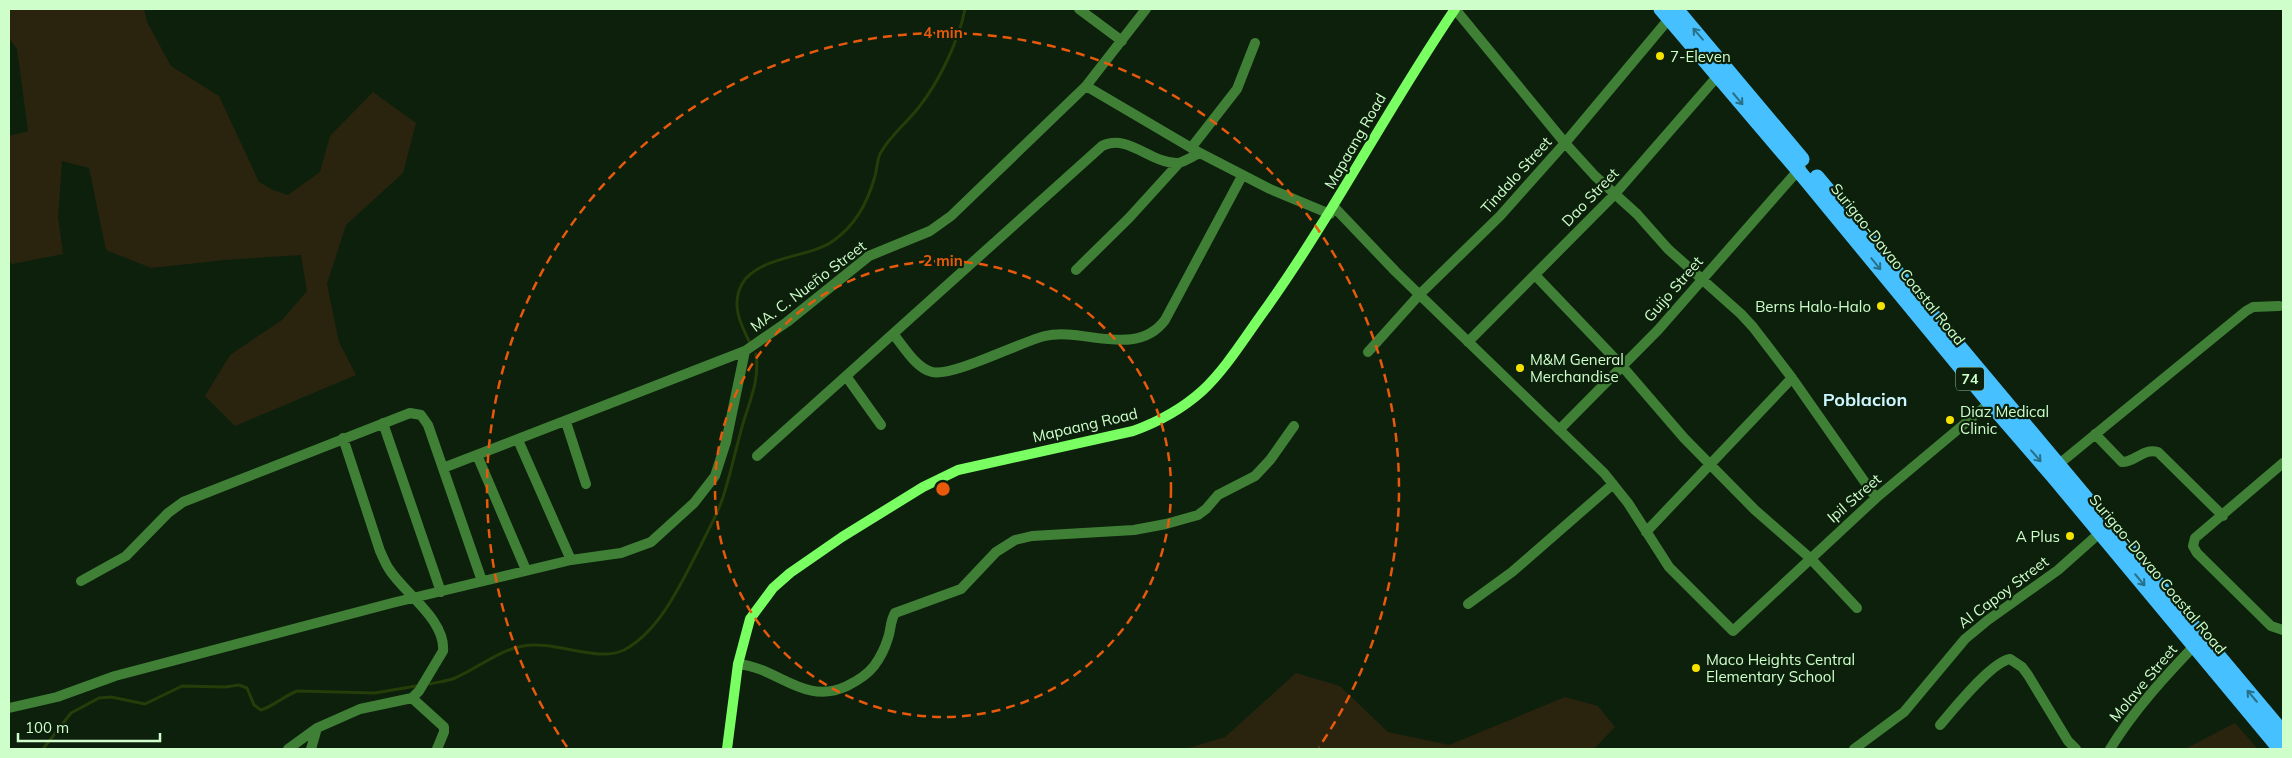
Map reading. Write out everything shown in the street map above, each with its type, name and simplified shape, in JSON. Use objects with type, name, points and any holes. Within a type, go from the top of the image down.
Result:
[{"type":"highway","name":"Surigao-Davao Coastal Road","points":[[1671,12],[2199,642],[2280,749]]},
{"type":"highway","name":"Surigao-Davao Coastal Road","points":[[1995,399],[2059,464],[2105,529]]},
{"type":"highway","name":"Surigao-Davao Coastal Road","points":[[2199,642],[2283,733]]},
{"type":"street","points":[[1079,9],[1122,41]]},
{"type":"street","name":"MA. C. Nueño Street","points":[[443,468],[746,351],[787,322],[869,256],[941,224],[1086,86],[1146,9]]},
{"type":"street","points":[[1455,9],[1565,143],[1614,195],[1637,214],[1668,249],[1741,314],[1792,378],[1876,498]]},
{"type":"street","name":"Mapaang Road","points":[[727,749],[738,664],[750,619],[773,588],[815,555],[923,487],[958,470],[1133,431],[1153,424],[1191,400],[1215,377],[1251,329],[1332,210],[1409,79],[1455,9]]},
{"type":"street","name":"Tindalo Street","points":[[1368,352],[1420,294],[1480,237],[1565,143],[1671,12]]},
{"type":"street","points":[[1076,270],[1129,218],[1179,163],[1195,151],[1237,88],[1255,43]]},
{"type":"street","name":"Dao Street","points":[[1468,342],[1614,195],[1722,71]]},
{"type":"street","points":[[1086,86],[1195,151],[1242,176],[1332,210],[1613,484],[1646,532],[1792,378]]},
{"type":"street","points":[[757,456],[894,335],[1102,146],[1115,142],[1161,159],[1179,163]]},
{"type":"street","name":"Guijo Street","points":[[1559,430],[1658,330],[1802,166]]},
{"type":"street","points":[[894,335],[919,364],[934,372],[953,370],[1045,336],[1117,340],[1150,334],[1160,326],[1172,308],[1242,176]]},
{"type":"street","points":[[1535,275],[1622,366],[1656,407],[1710,464],[1756,510],[1810,558],[1857,608]]},
{"type":"street","points":[[2059,464],[2246,310],[2279,306]]},
{"type":"street","points":[[9,708],[57,697],[114,676],[415,598],[570,560],[622,553],[651,542],[669,528],[706,489],[715,476],[726,442],[746,351]]},
{"type":"street","points":[[846,376],[881,425]]},
{"type":"street","name":"Ipil Street","points":[[1646,532],[1677,576],[1733,631],[1876,498],[1995,399]]},
{"type":"street","points":[[81,581],[126,556],[168,513],[183,502],[410,413],[421,415],[428,425],[482,581]]},
{"type":"street","points":[[566,422],[586,484]]},
{"type":"street","points":[[383,423],[441,592]]},
{"type":"street","points":[[738,664],[751,665],[822,694],[845,687],[865,676],[873,667],[888,639],[890,624],[895,613],[961,589],[1004,546],[1015,540],[1032,536],[1134,530],[1198,515],[1218,495],[1254,476],[1270,460],[1294,426]]},
{"type":"street","points":[[2095,434],[2122,462],[2151,450],[2158,452],[2223,516]]},
{"type":"street","points":[[288,749],[317,728],[360,709],[412,698],[419,691],[443,651],[444,644],[436,627],[415,598],[389,568],[380,551],[343,438]]},
{"type":"street","points":[[518,440],[570,560]]},
{"type":"street","points":[[478,455],[526,570]]},
{"type":"street","points":[[2283,463],[2195,538],[2193,546],[2197,553],[2271,626],[2283,630]]},
{"type":"street","points":[[1468,604],[1512,572],[1613,484]]},
{"type":"street","name":"Al Capoy Street","points":[[1854,749],[1904,712],[1965,639],[1988,620],[2058,570],[2105,529]]},
{"type":"street","name":"Molave Street","points":[[2110,749],[2130,720],[2164,678],[2199,642]]},
{"type":"street","points":[[1940,725],[1988,673],[2004,660],[2010,659],[2028,675],[2068,741],[2076,749]]},
{"type":"street","points":[[412,698],[444,727],[437,749]]},
{"type":"street","points":[[311,749],[317,728]]},
{"type":"shaded area","points":[[9,9],[144,9],[147,22],[171,66],[219,96],[259,182],[273,190],[288,195],[320,172],[330,136],[373,92],[416,123],[403,173],[346,225],[327,284],[339,342],[356,375],[235,426],[205,396],[230,355],[282,320],[307,291],[301,255],[224,260],[151,268],[106,250],[89,168],[62,161],[58,217],[63,254],[12,264],[9,260],[9,136],[28,131],[17,49],[9,38]]},
{"type":"shaded area","points":[[1296,673],[1340,686],[1388,732],[1449,745],[1565,697],[1598,706],[1615,727],[1594,749],[1185,749],[1225,737]]},
{"type":"shaded area","points":[[2235,723],[2258,749],[2185,749]]},
{"type":"waterway","points":[[749,341],[740,320],[737,306],[737,299],[742,284],[760,268],[823,247],[841,235],[855,220],[869,195],[880,154],[888,141],[919,107],[934,85],[953,47],[965,9]]},
{"type":"waterway","points":[[430,684],[455,678],[514,648],[535,645],[588,653],[613,653],[624,650],[649,630],[670,603],[720,506],[753,391],[757,364],[756,354]]},
{"type":"waterway","points":[[43,749],[71,713],[99,698],[111,697],[145,704],[182,686],[225,687],[239,685],[247,688],[254,705],[261,710],[297,691],[375,693],[416,686]]},
{"type":"place","name":"7-Eleven","points":[[1660,56]]},
{"type":"place","name":"Berns Halo-Halo","points":[[1881,306]]},
{"type":"place","name":"M&M General Merchandise","points":[[1520,368]]},
{"type":"place","name":"Diaz Medical Clinic","points":[[1950,420]]},
{"type":"place","name":"A Plus","points":[[2070,536]]},
{"type":"place","name":"Maco Heights Central Elementary School","points":[[1696,668]]},
{"type":"district","name":"Poblacion","points":[[1865,399]]}]
